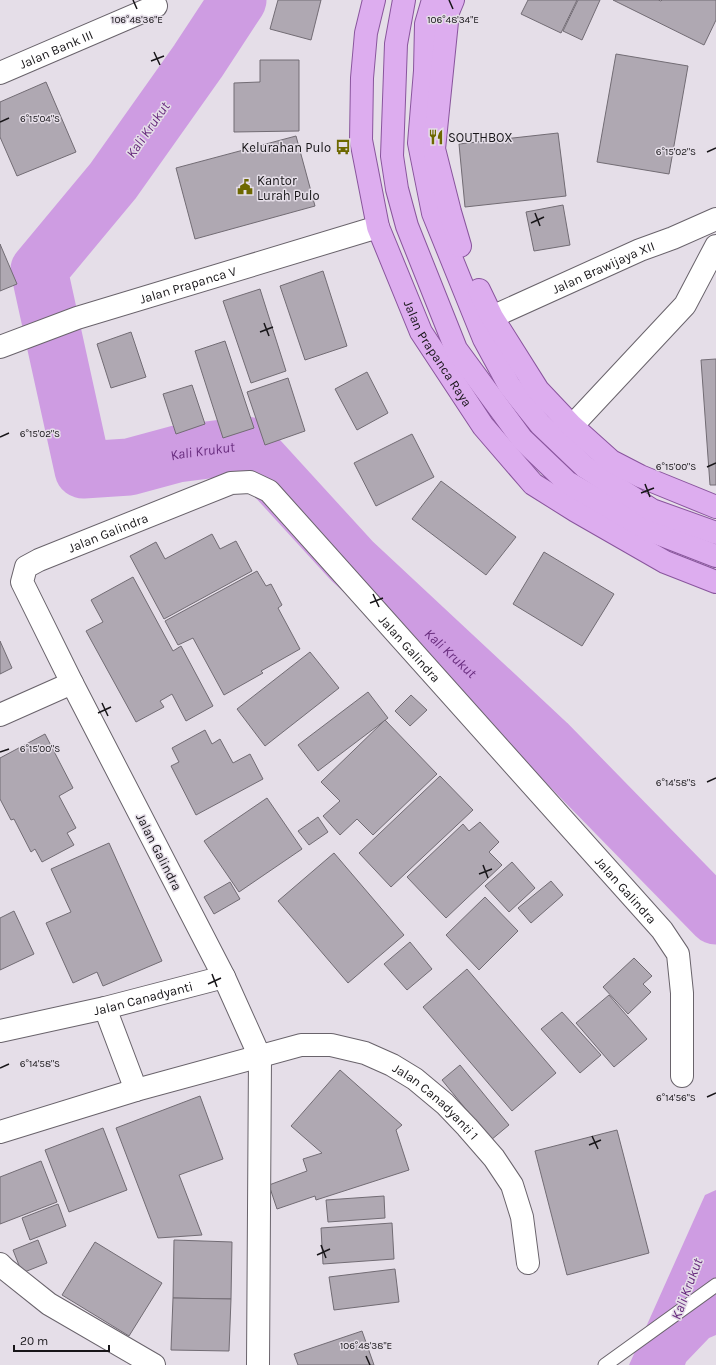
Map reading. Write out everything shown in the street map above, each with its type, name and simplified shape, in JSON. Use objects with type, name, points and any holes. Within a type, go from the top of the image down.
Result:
[{"type":"main road","name":"Jalan Prapanca Raya","points":[[374,0],[366,33],[362,78],[362,140],[378,227],[421,332],[483,426],[533,484],[576,511],[665,562],[716,582]]},
{"type":"main road","points":[[404,0],[396,44],[392,156],[397,189],[408,226],[456,348],[522,439],[567,482],[648,530],[716,556]]},
{"type":"main road","points":[[433,0],[426,24],[425,71],[419,143],[433,213],[488,345],[509,385],[540,424],[585,467],[652,510],[716,533]]},
{"type":"main road","points":[[453,0],[448,12],[434,149],[463,256],[492,317],[538,390],[572,426],[611,460],[640,476],[716,507]]},
{"type":"street","name":"Jalan Bank III","points":[[0,73],[156,6]]},
{"type":"street","name":"Jalan Brawijaya XII","points":[[492,317],[640,250],[673,238],[716,219]]},
{"type":"street","name":"Jalan Prapanca V","points":[[0,347],[77,318],[378,227]]},
{"type":"street","points":[[572,426],[685,305],[716,246]]},
{"type":"street","name":"Jalan Galindra","points":[[224,978],[72,683],[22,582],[26,567],[40,560],[231,483],[250,482],[269,491],[662,930],[678,954],[682,993],[682,1076]]},
{"type":"street","points":[[0,715],[72,683]]},
{"type":"street","points":[[224,978],[260,1057],[258,1365]]},
{"type":"street","name":"Jalan Canadyanti","points":[[0,1031],[105,1008],[224,978]]},
{"type":"street","points":[[105,1008],[136,1090]]},
{"type":"street","name":"Jalan Canadyanti 1","points":[[260,1057],[301,1046],[331,1045],[365,1053],[392,1065],[415,1079],[468,1127],[494,1158],[512,1185],[522,1217],[528,1263]]},
{"type":"street","points":[[0,1132],[136,1090],[260,1057]]},
{"type":"street","points":[[0,1264],[49,1304],[154,1365]]},
{"type":"lane","points":[[605,1365],[716,1285]]},
{"type":"water","points":[[716,1190],[716,1335],[709,1338],[686,1362],[685,1365],[629,1365],[705,1195]]},
{"type":"building","points":[[278,0],[321,0],[311,40],[270,29]]},
{"type":"building","points":[[528,0],[577,0],[561,33],[521,14]]},
{"type":"building","points":[[578,0],[600,0],[582,40],[563,31]]},
{"type":"building","points":[[613,0],[716,0],[716,20],[704,45]]},
{"type":"building","points":[[616,54],[688,66],[669,174],[597,162]]},
{"type":"building","points":[[260,60],[299,60],[299,131],[234,132],[234,83],[260,82]]},
{"type":"building","points":[[46,82],[76,152],[17,176],[0,137],[0,102]]},
{"type":"building","points":[[558,133],[566,196],[465,207],[459,144]]},
{"type":"building","name":"Kantor Lurah Pulo","points":[[296,136],[315,206],[195,239],[176,168]]},
{"type":"building","points":[[563,205],[570,245],[534,251],[526,212]]},
{"type":"building","points":[[0,244],[17,284],[0,291]]},
{"type":"building","points":[[323,271],[347,346],[305,360],[280,286]]},
{"type":"building","points":[[260,289],[286,371],[251,383],[223,301]]},
{"type":"building","points":[[131,332],[146,377],[111,388],[97,344]]},
{"type":"building","points":[[225,341],[254,428],[223,438],[195,351]]},
{"type":"building","points":[[716,359],[716,485],[710,485],[701,360]]},
{"type":"building","points":[[367,372],[388,413],[357,430],[335,389]]},
{"type":"building","points":[[288,378],[305,431],[265,445],[247,392]]},
{"type":"building","points":[[192,385],[205,424],[176,434],[163,394]]},
{"type":"building","points":[[412,434],[434,477],[376,506],[354,463]]},
{"type":"building","points":[[441,481],[516,537],[486,575],[412,519]]},
{"type":"building","points":[[212,534],[220,549],[236,541],[252,571],[164,619],[130,556],[156,542],[165,559]]},
{"type":"building","points":[[544,552],[614,594],[582,646],[513,604]]},
{"type":"building","points":[[257,571],[266,586],[271,584],[282,605],[278,608],[300,649],[261,671],[263,673],[224,695],[193,638],[178,645],[165,621]]},
{"type":"building","points":[[133,577],[173,651],[181,646],[213,706],[186,721],[172,694],[160,701],[164,707],[136,722],[86,631],[103,622],[91,600]]},
{"type":"building","points":[[0,641],[12,668],[0,674]]},
{"type":"building","points":[[310,652],[339,688],[265,746],[237,709]]},
{"type":"building","points":[[368,692],[388,718],[318,771],[298,745]]},
{"type":"building","points":[[411,695],[427,710],[410,726],[395,711]]},
{"type":"building","points":[[385,720],[437,774],[373,835],[357,819],[340,835],[323,816],[340,801],[321,782]]},
{"type":"building","points":[[205,730],[212,744],[220,739],[233,763],[250,754],[263,779],[196,815],[171,766],[179,762],[172,748]]},
{"type":"building","points":[[45,734],[73,788],[59,796],[76,828],[67,833],[74,845],[42,862],[35,849],[31,852],[14,819],[11,820],[0,799],[0,758]]},
{"type":"building","points":[[440,776],[473,810],[391,887],[359,853]]},
{"type":"building","points":[[267,798],[302,849],[239,892],[204,841]]},
{"type":"building","points":[[318,817],[328,832],[309,845],[298,831]]},
{"type":"building","points":[[480,822],[499,842],[489,852],[502,865],[446,918],[407,877],[463,824],[469,831]]},
{"type":"building","points":[[109,843],[162,961],[103,986],[97,972],[73,983],[46,923],[71,912],[51,869]]},
{"type":"building","points":[[334,853],[404,935],[348,983],[278,901]]},
{"type":"building","points":[[512,862],[535,888],[509,912],[485,886]]},
{"type":"building","points":[[551,881],[563,895],[531,923],[518,908]]},
{"type":"building","points":[[230,882],[240,899],[214,914],[204,897]]},
{"type":"building","points":[[485,897],[518,931],[479,970],[446,935]]},
{"type":"building","points":[[14,911],[34,954],[0,970],[0,918]]},
{"type":"building","points":[[410,942],[432,969],[407,990],[384,964]]},
{"type":"building","points":[[634,958],[652,976],[643,984],[651,992],[628,1014],[603,987]]},
{"type":"building","points":[[467,969],[556,1073],[512,1111],[423,1007]]},
{"type":"building","points":[[609,995],[647,1039],[614,1067],[576,1023]]},
{"type":"building","points":[[562,1012],[601,1055],[580,1073],[541,1029]]},
{"type":"building","points":[[460,1065],[509,1125],[491,1140],[442,1080]]},
{"type":"building","points":[[340,1070],[402,1125],[396,1130],[409,1170],[316,1200],[315,1196],[277,1209],[269,1185],[307,1171],[303,1159],[322,1153],[291,1126]]},
{"type":"building","points":[[200,1096],[223,1159],[179,1175],[202,1235],[158,1238],[116,1128]]},
{"type":"building","points":[[103,1128],[127,1190],[69,1212],[45,1150]]},
{"type":"building","points":[[617,1130],[649,1253],[567,1275],[535,1151]]},
{"type":"building","points":[[41,1161],[57,1202],[0,1224],[0,1177]]},
{"type":"building","points":[[384,1196],[385,1218],[328,1222],[326,1200]]},
{"type":"building","points":[[58,1204],[66,1226],[30,1240],[22,1218]]},
{"type":"building","points":[[392,1223],[394,1259],[323,1264],[321,1228]]},
{"type":"building","points":[[38,1240],[47,1263],[22,1273],[13,1250]]},
{"type":"building","points":[[174,1240],[232,1242],[231,1299],[173,1298]]},
{"type":"building","points":[[95,1242],[162,1283],[129,1336],[62,1295]]},
{"type":"building","points":[[395,1269],[399,1302],[334,1310],[329,1277]]},
{"type":"building","points":[[173,1298],[231,1299],[229,1351],[171,1350]]},
{"type":"building","points":[[362,1331],[374,1365],[298,1365],[294,1354]]},
{"type":"waterway","name":"Kali Krukut","points":[[238,0],[198,61],[113,181],[39,270],[83,470],[129,467],[177,454],[246,445],[352,561],[547,743],[716,916]]},
{"type":"place","name":"SOUTHBOX","points":[[436,137]]},
{"type":"place","name":"Kelurahan Pulo","points":[[343,147]]},
{"type":"place","name":"Kantor Lurah Pulo","points":[[245,187]]}]
